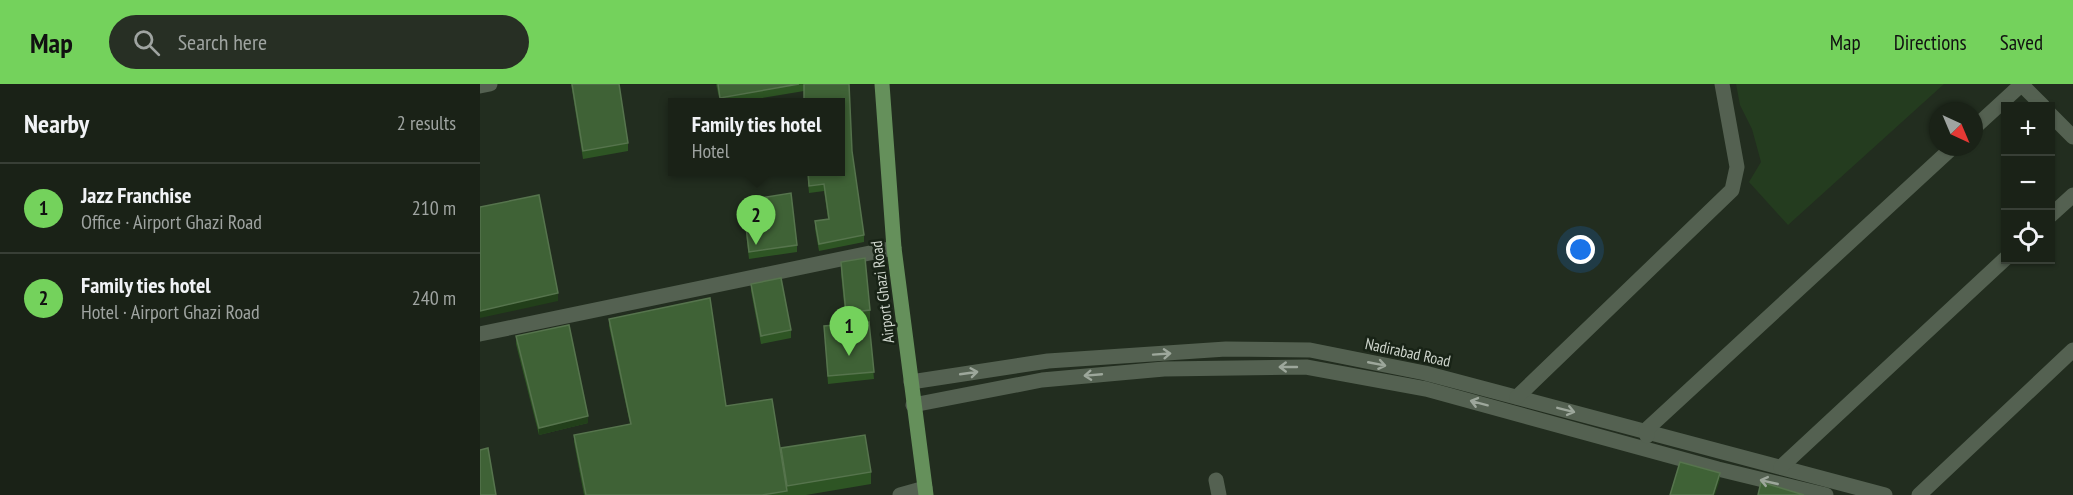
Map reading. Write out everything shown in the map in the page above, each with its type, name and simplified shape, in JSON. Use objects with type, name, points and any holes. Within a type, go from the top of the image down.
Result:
[{"type":"main road","name":"Airport Ghazi Road","points":[[882,84],[894,249],[925,492]]},
{"type":"street","points":[[480,86],[490,84]]},
{"type":"street","points":[[1517,397],[1732,190],[1737,167],[1722,84]]},
{"type":"street","points":[[1983,120],[2022,84],[2039,102]]},
{"type":"street","points":[[2055,119],[2073,137]]},
{"type":"street","points":[[1651,451],[1646,430],[1943,156]]},
{"type":"street","points":[[2055,211],[2073,195]]},
{"type":"street","points":[[480,334],[894,249]]},
{"type":"street","points":[[1781,467],[2001,263]]},
{"type":"street","name":"Nadirabad Road","points":[[911,382],[1048,361],[1226,349],[1310,350],[1425,373],[1885,495]]},
{"type":"street","points":[[1919,495],[2073,350]]},
{"type":"street","points":[[1341,373],[1347,358]]},
{"type":"street","name":"Nadirabad Road","points":[[913,405],[1042,380],[1224,366],[1306,367],[1426,389],[1718,469],[1826,495]]},
{"type":"street","points":[[900,495],[925,492]]},
{"type":"green space","points":[[1736,84],[1944,84],[1788,225],[1749,182],[1761,162],[1752,129],[1740,105]]},
{"type":"building","points":[[572,84],[619,84],[628,143],[583,151]]},
{"type":"building","points":[[718,84],[799,84],[720,98]]},
{"type":"building","points":[[804,84],[849,84],[852,151],[864,235],[819,244],[815,221],[829,219],[824,184],[809,186],[808,176],[845,176],[845,98],[804,98]]},
{"type":"building","points":[[791,193],[797,245],[749,252],[743,201]]},
{"type":"building","points":[[539,195],[558,293],[480,311],[480,207]]},
{"type":"building","points":[[865,258],[870,310],[846,313],[841,262]]},
{"type":"building","points":[[781,278],[791,330],[761,336],[751,284]]},
{"type":"building","points":[[710,298],[726,406],[772,399],[787,491],[762,495],[586,495],[574,435],[631,424],[609,319]]},
{"type":"building","points":[[869,322],[874,372],[828,376],[824,326]]},
{"type":"building","points":[[569,325],[588,416],[539,428],[516,336]]},
{"type":"building","points":[[865,435],[871,472],[787,486],[781,448]]},
{"type":"building","points":[[488,448],[496,495],[480,495],[480,450]]},
{"type":"building","points":[[1680,462],[1720,473],[1713,495],[1670,495]]},
{"type":"building","points":[[1761,482],[1804,495],[1758,495]]},
{"type":"place","name":"Family ties hotel","points":[[756,245]]},
{"type":"place","name":"Jazz Franchise","points":[[849,356]]}]
